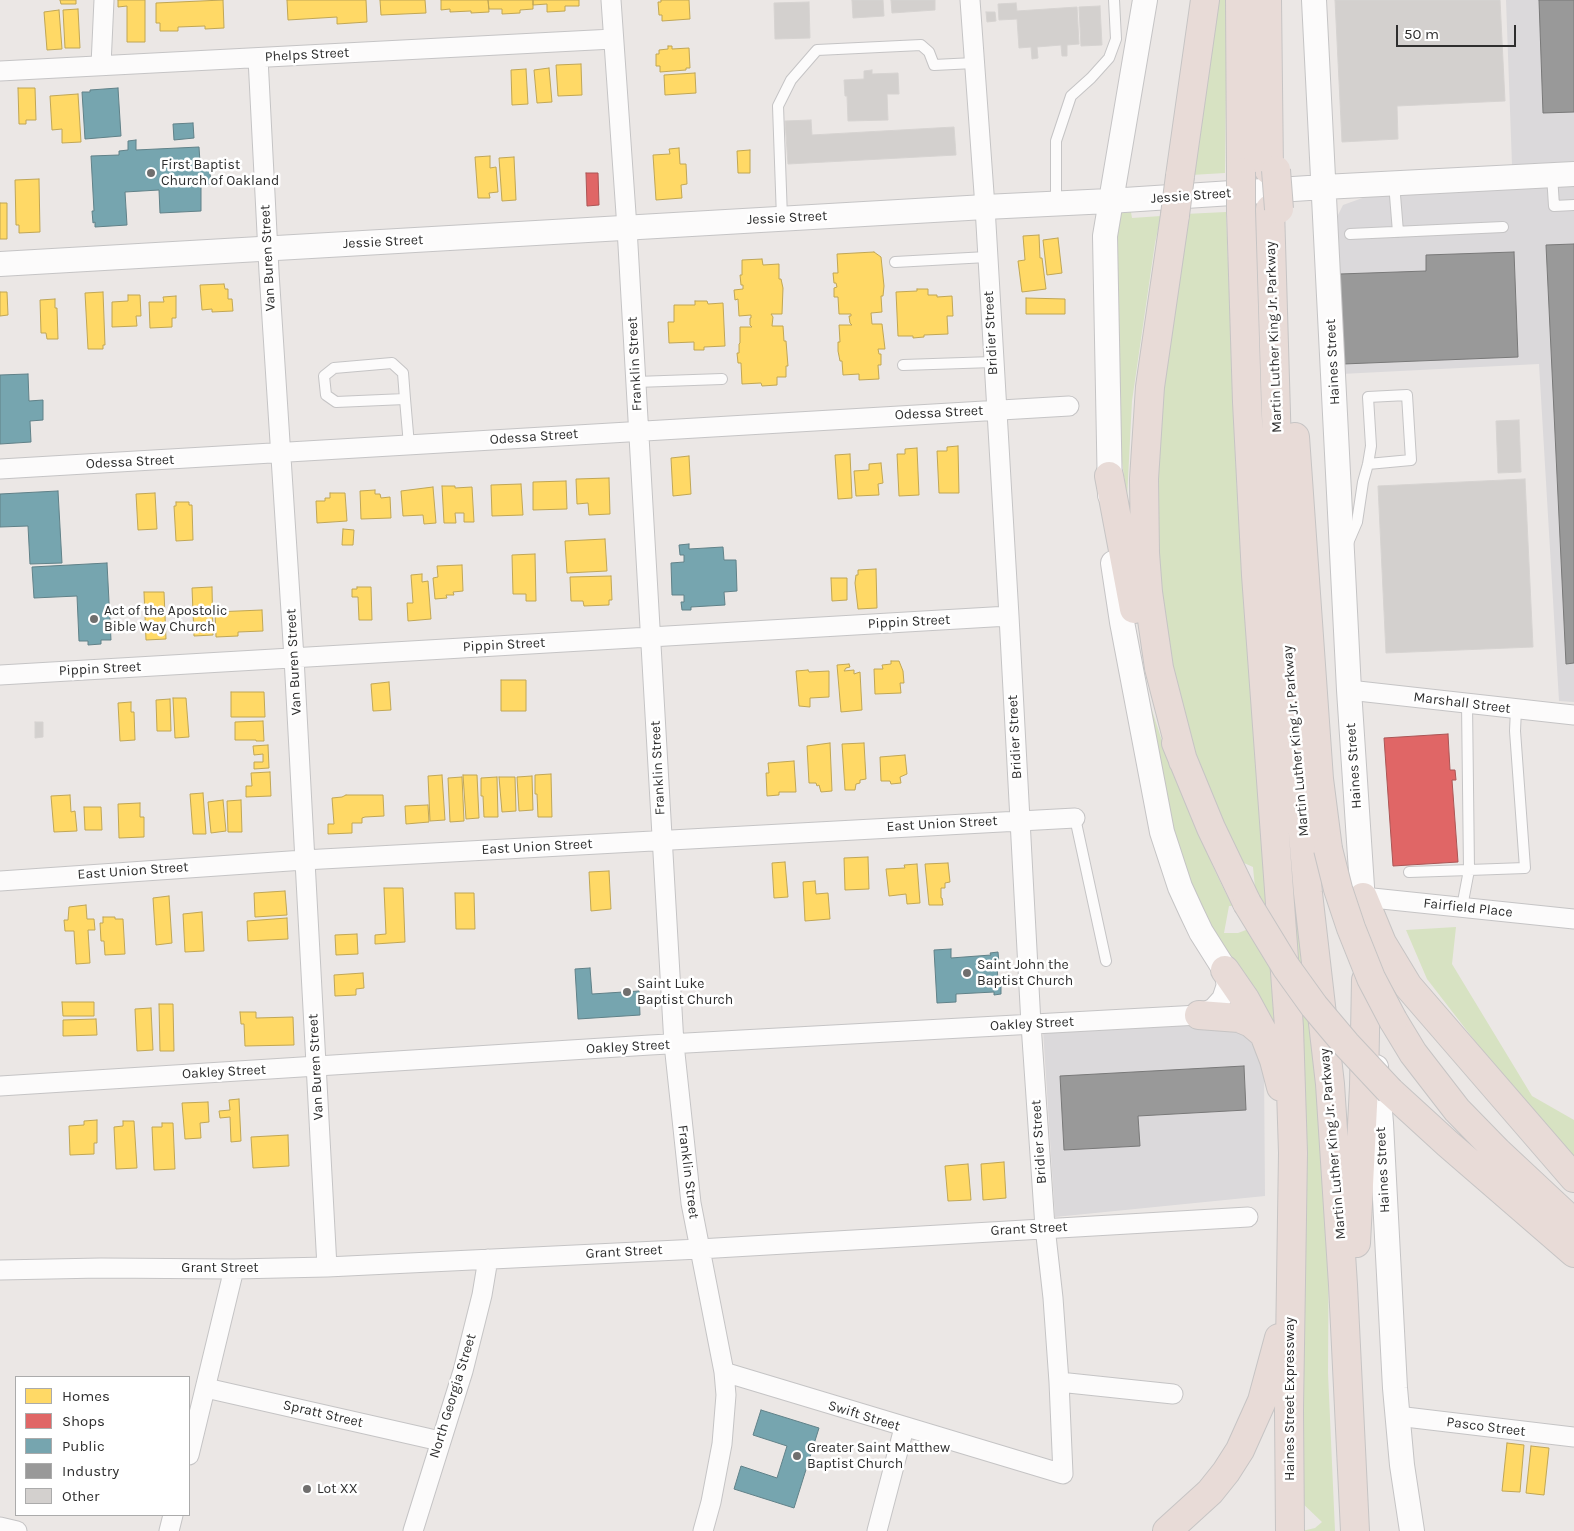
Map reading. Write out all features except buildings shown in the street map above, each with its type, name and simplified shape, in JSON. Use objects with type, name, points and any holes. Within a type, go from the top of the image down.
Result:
[{"type":"highway","points":[[1183,761],[1159,668],[1148,592],[1144,479],[1150,387],[1205,0]]},
{"type":"highway","name":"Martin Luther King Jr. Parkway","points":[[1240,0],[1243,314],[1250,468],[1264,692],[1287,988],[1293,1153],[1291,1268]]},
{"type":"highway","name":"Martin Luther King Jr. Parkway","points":[[1267,0],[1267,45],[1274,209],[1277,448],[1288,656],[1307,883],[1330,1084],[1344,1285],[1352,1480]]},
{"type":"highway","points":[[1274,209],[1318,770],[1328,849],[1338,889],[1354,937],[1371,978],[1393,1020],[1418,1061],[1457,1110],[1498,1152],[1574,1223]]},
{"type":"highway","points":[[1109,476],[1134,607],[1152,674],[1183,761],[1213,835],[1247,903],[1286,967],[1314,1006],[1390,1092],[1574,1253]]},
{"type":"highway","points":[[1363,897],[1382,943],[1408,986],[1574,1178]]},
{"type":"highway","points":[[1225,970],[1245,999],[1264,1034],[1279,1075],[1293,1153]]},
{"type":"highway","points":[[1348,1394],[1364,1086],[1366,980]]},
{"type":"highway","points":[[1199,1015],[1239,1018],[1251,1023],[1264,1034]]},
{"type":"highway","points":[[1167,1531],[1200,1502],[1218,1482],[1233,1462],[1249,1433],[1269,1380],[1282,1322],[1291,1268]]},
{"type":"highway","name":"Haines Street Expressway","points":[[1290,1520],[1291,1268]]},
{"type":"highway","points":[[1352,1480],[1355,1531]]},
{"type":"highway","points":[[1352,1480],[1362,1531]]},
{"type":"street","points":[[100,65],[104,0]]},
{"type":"street","name":"Franklin Street","points":[[611,0],[627,228],[674,1044],[691,1203],[724,1372],[726,1403],[722,1444],[711,1502],[703,1531]]},
{"type":"street","name":"Bridier Street","points":[[970,0],[1009,616],[1031,1024],[1045,1227],[1053,1298],[1059,1382],[1063,1474]]},
{"type":"street","points":[[1145,0],[1109,201],[1105,236],[1109,476],[1113,560],[1117,595],[1162,832],[1180,887],[1201,932],[1225,970],[1226,986],[1222,998],[1213,1008],[1199,1015]]},
{"type":"street","name":"Haines Street","points":[[1314,0],[1349,690],[1363,897],[1366,980],[1381,1123],[1392,1354],[1397,1416],[1412,1531]]},
{"type":"street","name":"Phelps Street","points":[[0,71],[613,39]]},
{"type":"street","name":"Van Buren Street","points":[[258,58],[267,248],[282,453],[327,1267]]},
{"type":"street","name":"Jessie Street","points":[[0,264],[1324,187],[1563,175]]},
{"type":"street","name":"Odessa Street","points":[[0,469],[1068,406]]},
{"type":"street","name":"Pippin Street","points":[[0,675],[1009,616]]},
{"type":"street","name":"Marshall Street","points":[[1349,690],[1574,715]]},
{"type":"street","name":"East Union Street","points":[[0,881],[304,860],[1075,818]]},
{"type":"street","name":"Fairfield Place","points":[[1363,897],[1574,919]]},
{"type":"street","name":"Oakley Street","points":[[0,1086],[674,1044],[1199,1015]]},
{"type":"street","name":"Grant Street","points":[[0,1270],[327,1267],[1248,1217]]},
{"type":"street","name":"North Georgia Street","points":[[413,1531],[463,1371],[482,1295],[488,1259]]},
{"type":"street","points":[[190,1451],[234,1269]]},
{"type":"street","name":"Swift Street","points":[[724,1372],[904,1428],[1063,1474]]},
{"type":"street","points":[[1059,1382],[1173,1394]]},
{"type":"street","name":"Spratt Street","points":[[206,1388],[440,1441]]},
{"type":"street","name":"Pasco Street","points":[[1397,1416],[1574,1437]]},
{"type":"street","points":[[877,1531],[904,1428]]},
{"type":"street","points":[[169,1531],[173,1516]]},
{"type":"street","points":[[0,1527],[17,1531]]},
{"type":"lane","points":[[1056,204],[1056,141],[1071,96],[1109,58],[1116,39],[1114,0]]},
{"type":"lane","points":[[782,218],[778,106],[791,80],[817,50],[921,45],[929,52],[934,65],[974,63]]},
{"type":"lane","points":[[1563,175],[1554,206],[1574,205]]},
{"type":"lane","points":[[1394,184],[1398,232]]},
{"type":"lane","points":[[1350,234],[1503,227]]},
{"type":"lane","points":[[895,262],[987,257]]},
{"type":"lane","points":[[903,365],[993,362]]},
{"type":"lane","points":[[406,398],[336,402],[326,395],[324,376],[334,368],[392,363],[403,372],[406,398],[409,445]]},
{"type":"lane","points":[[636,382],[722,379]]},
{"type":"lane","points":[[1342,555],[1357,522],[1371,446],[1368,397],[1407,396],[1411,460],[1368,464]]},
{"type":"lane","points":[[1462,907],[1469,870],[1467,703]]},
{"type":"lane","points":[[1409,872],[1525,868],[1515,731],[1516,709]]},
{"type":"lane","points":[[1075,818],[1106,961]]},
{"type":"shaded area","points":[[1506,0],[1574,0],[1574,162],[1512,165]]},
{"type":"shaded area","points":[[1574,184],[1574,702],[1559,701],[1539,364],[1341,374],[1334,223],[1343,205],[1368,196]]},
{"type":"shaded area","points":[[1225,1020],[1243,1026],[1264,1068],[1265,1196],[1055,1217],[1043,1030]]},
{"type":"green space","points":[[1213,0],[1227,0],[1225,173],[1191,175]]},
{"type":"green space","points":[[1131,212],[1132,218],[1161,216],[1155,243],[1132,401],[1127,498],[1119,440],[1109,276],[1118,216],[1122,213]]},
{"type":"green space","points":[[1226,212],[1237,492],[1271,976],[1274,1022],[1272,1024],[1186,890],[1146,692],[1166,753],[1215,871],[1232,906],[1229,906],[1224,933],[1238,933],[1246,930],[1252,927],[1256,898],[1253,867],[1235,859],[1218,824],[1168,669],[1150,479],[1185,214]]},
{"type":"green space","points":[[1287,799],[1307,982],[1297,967]]},
{"type":"green space","points":[[1456,927],[1452,964],[1532,1096],[1574,1120],[1574,1158],[1519,1098],[1427,979],[1406,930]]},
{"type":"green space","points":[[1301,1011],[1313,1027],[1329,1208],[1328,1373],[1335,1531],[1302,1531],[1315,1528],[1322,1522],[1299,1500]]},
{"type":"place","name":"First Baptist Church of Oakland","points":[[151,173]]},
{"type":"place","name":"Act of the Apostolic Bible Way Church","points":[[94,619]]},
{"type":"place","name":"Saint John the Baptist Church","points":[[967,973]]},
{"type":"place","name":"Saint Luke Baptist Church","points":[[627,992]]},
{"type":"place","name":"Greater Saint Matthew Baptist Church","points":[[797,1456]]},
{"type":"place","name":"Lot XX","points":[[307,1489]]}]
